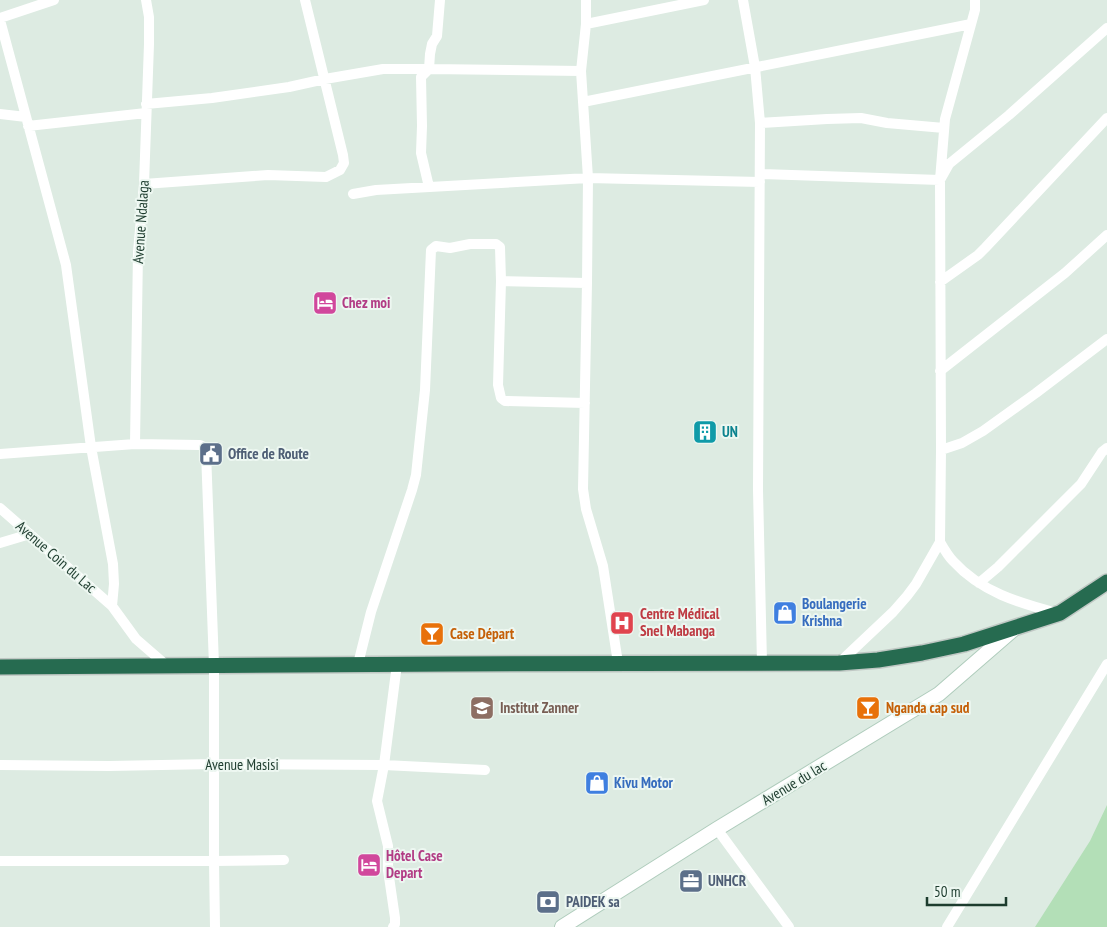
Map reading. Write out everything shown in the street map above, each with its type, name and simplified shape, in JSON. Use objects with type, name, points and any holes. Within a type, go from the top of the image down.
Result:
[{"type":"highway","points":[[0,666],[839,663],[878,660],[964,644],[1060,613],[1107,582]]},
{"type":"main road","name":"Avenue du lac","points":[[562,927],[939,694],[1017,627]]},
{"type":"street","points":[[54,0],[0,19],[66,264],[91,447],[113,564],[112,606]]},
{"type":"street","name":"Avenue Ndalaga","points":[[135,444],[138,252],[144,184],[149,35],[149,17],[146,0]]},
{"type":"street","points":[[144,184],[268,175],[326,177],[340,170],[344,164],[305,0]]},
{"type":"street","points":[[429,187],[421,153],[422,77],[429,69],[432,44],[437,36],[440,0]]},
{"type":"street","points":[[586,0],[586,24],[581,72],[588,178],[588,283],[583,489],[586,509],[603,566],[618,663]]},
{"type":"street","points":[[586,24],[704,0]]},
{"type":"street","points":[[743,0],[755,67],[760,123],[758,490],[762,663]]},
{"type":"street","points":[[839,663],[893,612],[907,596],[940,542],[940,180],[945,119],[975,10],[975,0]]},
{"type":"street","points":[[583,102],[971,24]]},
{"type":"street","points":[[940,180],[949,164],[1009,115],[1107,28]]},
{"type":"street","points":[[0,114],[27,121],[146,109],[289,87],[383,70],[581,72]]},
{"type":"street","points":[[760,123],[861,118],[944,128]]},
{"type":"street","points":[[940,282],[978,255],[1107,118]]},
{"type":"street","points":[[353,194],[376,190],[588,178],[940,180]]},
{"type":"street","points":[[940,371],[1065,273],[1107,235]]},
{"type":"street","points":[[358,664],[371,612],[416,475],[425,390],[432,250],[436,246],[450,248],[470,244],[496,244],[500,247],[498,385],[500,398],[506,401],[585,403]]},
{"type":"street","points":[[501,281],[588,283]]},
{"type":"street","points":[[941,450],[984,431],[1107,339]]},
{"type":"street","points":[[0,454],[135,444],[200,445],[206,452],[214,665],[215,927]]},
{"type":"street","points":[[979,583],[998,567],[1081,484],[1102,452],[1107,448]]},
{"type":"street","name":"Avenue Coin du Lac","points":[[0,508],[112,606],[136,639],[166,665]]},
{"type":"street","points":[[0,543],[30,534]]},
{"type":"street","points":[[940,542],[952,560],[979,583],[1010,600],[1060,613]]},
{"type":"street","points":[[393,927],[395,918],[388,870],[388,846],[377,801],[384,765],[397,664]]},
{"type":"street","points":[[947,927],[1107,664]]},
{"type":"street","name":"Avenue Masisi","points":[[0,765],[384,765],[485,770]]},
{"type":"street","points":[[717,830],[789,927]]},
{"type":"street","points":[[0,861],[284,860]]},
{"type":"green space","points":[[1107,805],[1107,927],[1035,927],[1090,841]]},
{"type":"place","name":"Chez moi","points":[[325,303]]},
{"type":"place","name":"UN","points":[[705,432]]},
{"type":"place","name":"Office de Route","points":[[211,454]]},
{"type":"place","name":"Boulangerie Krishna","points":[[785,613]]},
{"type":"place","name":"Centre Médical Snel Mabanga","points":[[622,623]]},
{"type":"place","name":"Case Départ","points":[[432,634]]},
{"type":"place","name":"Institut Zanner","points":[[482,708]]},
{"type":"place","name":"Nganda cap sud","points":[[868,708]]},
{"type":"place","name":"Kivu Motor","points":[[597,783]]},
{"type":"place","name":"Hôtel Case Depart","points":[[369,865]]},
{"type":"place","name":"UNHCR","points":[[691,881]]},
{"type":"place","name":"PAIDEK sa","points":[[548,902]]}]
